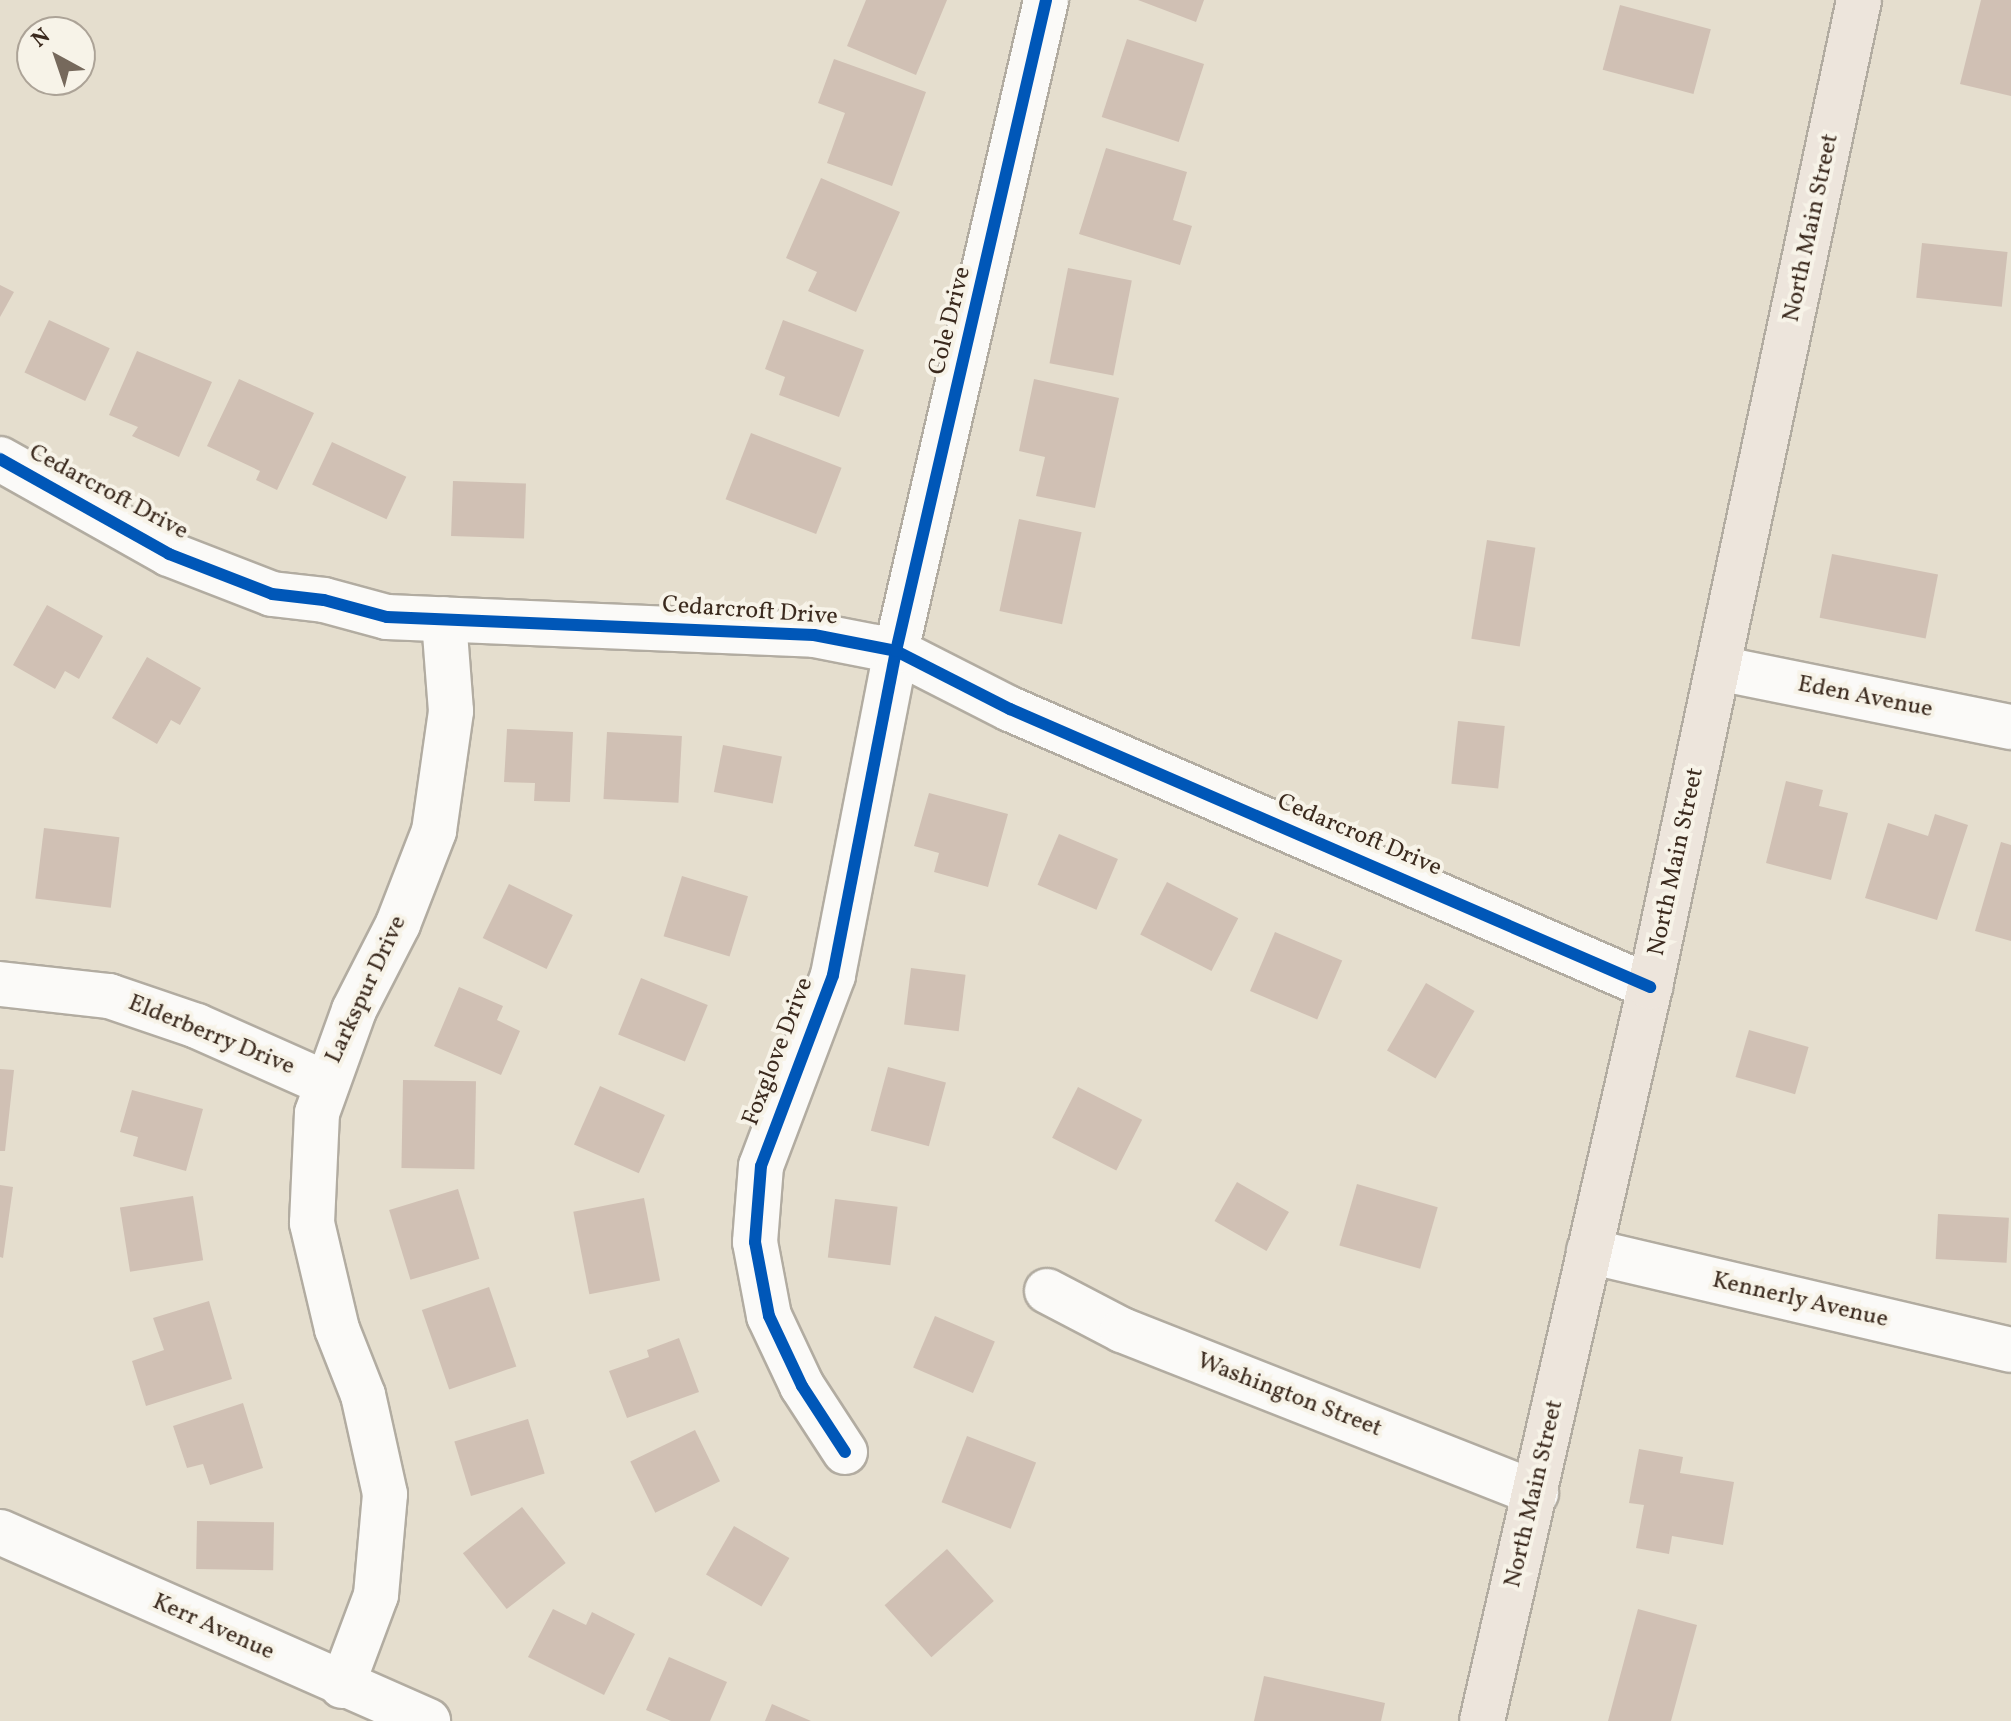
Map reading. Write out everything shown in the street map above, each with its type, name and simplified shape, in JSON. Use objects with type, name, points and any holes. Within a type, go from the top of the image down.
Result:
[{"type":"main road","name":"North Main Street","points":[[1482,1721],[1650,987],[1859,0]]},
{"type":"street","name":"Cole Drive","points":[[896,651],[1046,0]]},
{"type":"street","name":"Cedarcroft Drive","points":[[0,459],[169,554],[272,594],[324,600],[387,617],[814,635],[896,651],[1010,709],[1650,987]]},
{"type":"street","name":"Larkspur Drive","points":[[342,1686],[376,1595],[385,1494],[363,1395],[337,1329],[312,1223],[317,1113],[325,1083],[434,831],[451,711],[444,619]]},
{"type":"street","name":"Foxglove Drive","points":[[845,1452],[802,1386],[769,1316],[755,1242],[761,1166],[773,1123],[815,1030],[833,975],[896,651]]},
{"type":"street","name":"Eden Avenue","points":[[1718,668],[2011,727]]},
{"type":"street","name":"Elderberry Drive","points":[[0,984],[109,996],[197,1026],[325,1083]]},
{"type":"street","name":"Kennerly Avenue","points":[[1589,1251],[2011,1350]]},
{"type":"street","name":"Washington Street","points":[[1047,1291],[1122,1330],[1536,1493]]},
{"type":"street","name":"Kerr Avenue","points":[[0,1532],[342,1686],[428,1721]]},
{"type":"building","points":[[866,0],[947,0],[916,75],[847,46]]},
{"type":"building","points":[[1138,0],[1204,0],[1196,22]]},
{"type":"building","points":[[1981,0],[2011,0],[2011,96],[1960,84]]},
{"type":"building","points":[[1620,5],[1711,29],[1693,94],[1603,70]]},
{"type":"building","points":[[1127,39],[1204,64],[1179,142],[1102,117]]},
{"type":"building","points":[[834,59],[926,92],[892,186],[827,163],[845,113],[818,103]]},
{"type":"building","points":[[1106,148],[1187,172],[1173,220],[1192,226],[1180,265],[1079,234]]},
{"type":"building","points":[[821,178],[900,212],[856,312],[808,291],[817,272],[786,258]]},
{"type":"building","points":[[1922,243],[2008,252],[2002,307],[1916,298]]},
{"type":"building","points":[[1068,268],[1132,280],[1113,376],[1049,363]]},
{"type":"building","points":[[0,285],[14,292],[0,317]]},
{"type":"building","points":[[49,320],[110,348],[85,401],[24,373]]},
{"type":"building","points":[[783,320],[864,350],[839,417],[779,395],[785,377],[765,369]]},
{"type":"building","points":[[137,351],[212,382],[179,457],[132,436],[138,427],[109,415]]},
{"type":"building","points":[[239,379],[314,413],[277,490],[256,480],[260,471],[207,446]]},
{"type":"building","points":[[1034,379],[1119,398],[1095,508],[1036,496],[1045,457],[1019,451]]},
{"type":"building","points":[[751,433],[842,468],[816,534],[726,499]]},
{"type":"building","points":[[332,442],[406,477],[386,519],[312,485]]},
{"type":"building","points":[[453,481],[526,484],[524,539],[451,536]]},
{"type":"building","points":[[1019,519],[1082,532],[1062,624],[999,611]]},
{"type":"building","points":[[1487,540],[1535,548],[1520,646],[1471,639]]},
{"type":"building","points":[[1832,554],[1938,575],[1926,638],[1820,618]]},
{"type":"building","points":[[47,605],[103,636],[79,679],[65,671],[55,689],[13,665]]},
{"type":"building","points":[[147,657],[201,688],[180,725],[171,720],[157,744],[112,718]]},
{"type":"building","points":[[1458,721],[1505,726],[1498,789],[1451,784]]},
{"type":"building","points":[[507,729],[573,732],[570,802],[534,801],[535,783],[504,782]]},
{"type":"building","points":[[607,732],[682,736],[678,803],[603,799]]},
{"type":"building","points":[[723,745],[782,756],[773,804],[714,792]]},
{"type":"building","points":[[1786,781],[1823,790],[1819,806],[1848,813],[1831,880],[1766,863]]},
{"type":"building","points":[[929,793],[1008,814],[988,887],[934,872],[939,853],[914,846]]},
{"type":"building","points":[[1935,814],[1968,825],[1937,920],[1865,898],[1888,823],[1928,836]]},
{"type":"building","points":[[44,828],[119,837],[111,908],[35,898]]},
{"type":"building","points":[[1059,834],[1118,859],[1096,910],[1038,885]]},
{"type":"building","points":[[2001,842],[2011,845],[2011,941],[1975,931]]},
{"type":"building","points":[[682,876],[748,896],[730,956],[664,936]]},
{"type":"building","points":[[1167,882],[1238,918],[1211,971],[1140,935]]},
{"type":"building","points":[[509,884],[573,915],[547,969],[483,938]]},
{"type":"building","points":[[1275,932],[1342,961],[1317,1019],[1250,991]]},
{"type":"building","points":[[911,968],[966,975],[959,1031],[904,1025]]},
{"type":"building","points":[[641,978],[708,1005],[685,1062],[618,1035]]},
{"type":"building","points":[[1426,983],[1474,1011],[1435,1079],[1387,1051]]},
{"type":"building","points":[[459,987],[503,1006],[497,1020],[520,1031],[501,1075],[434,1046]]},
{"type":"building","points":[[1749,1030],[1809,1047],[1795,1094],[1735,1077]]},
{"type":"building","points":[[888,1067],[946,1083],[929,1146],[871,1131]]},
{"type":"building","points":[[0,1069],[14,1070],[5,1151],[0,1151]]},
{"type":"building","points":[[403,1080],[476,1081],[474,1169],[401,1168]]},
{"type":"building","points":[[600,1086],[665,1115],[639,1173],[574,1144]]},
{"type":"building","points":[[1078,1087],[1142,1120],[1116,1170],[1052,1138]]},
{"type":"building","points":[[132,1090],[203,1109],[186,1171],[133,1156],[138,1137],[120,1132]]},
{"type":"building","points":[[1237,1182],[1289,1212],[1266,1251],[1214,1221]]},
{"type":"building","points":[[1357,1184],[1438,1207],[1420,1269],[1339,1246]]},
{"type":"building","points":[[0,1185],[13,1187],[3,1258],[0,1257]]},
{"type":"building","points":[[458,1189],[479,1259],[410,1280],[389,1210]]},
{"type":"building","points":[[193,1196],[203,1260],[130,1272],[120,1208]]},
{"type":"building","points":[[644,1198],[660,1280],[589,1294],[573,1212]]},
{"type":"building","points":[[835,1199],[898,1207],[890,1265],[828,1258]]},
{"type":"building","points":[[1938,1214],[2009,1218],[2007,1263],[1936,1259]]},
{"type":"building","points":[[489,1287],[516,1366],[449,1390],[422,1310]]},
{"type":"building","points":[[209,1301],[232,1379],[146,1406],[132,1361],[164,1350],[153,1318]]},
{"type":"building","points":[[935,1316],[995,1341],[973,1393],[913,1368]]},
{"type":"building","points":[[679,1338],[699,1392],[627,1418],[609,1371],[649,1357],[647,1350]]},
{"type":"building","points":[[243,1403],[263,1468],[210,1485],[203,1464],[187,1468],[173,1426]]},
{"type":"building","points":[[528,1419],[545,1474],[471,1496],[454,1442]]},
{"type":"building","points":[[695,1430],[720,1481],[655,1513],[630,1462]]},
{"type":"building","points":[[967,1436],[1036,1463],[1011,1529],[942,1502]]},
{"type":"building","points":[[1639,1449],[1683,1457],[1680,1473],[1734,1482],[1723,1545],[1672,1536],[1669,1554],[1636,1548],[1644,1505],[1629,1503]]},
{"type":"building","points":[[522,1507],[566,1563],[507,1609],[463,1553]]},
{"type":"building","points":[[197,1521],[274,1522],[273,1570],[196,1569]]},
{"type":"building","points":[[734,1526],[789,1558],[761,1606],[706,1574]]},
{"type":"building","points":[[947,1549],[994,1601],[931,1657],[885,1605]]},
{"type":"building","points":[[553,1609],[586,1625],[592,1612],[635,1634],[604,1695],[528,1657]]},
{"type":"building","points":[[1638,1609],[1697,1625],[1671,1721],[1608,1721]]},
{"type":"building","points":[[669,1657],[727,1682],[710,1721],[671,1721],[646,1710]]},
{"type":"building","points":[[1264,1676],[1385,1703],[1381,1721],[1254,1721]]},
{"type":"building","points":[[772,1704],[811,1721],[765,1721]]},
{"type":"cycle path","points":[[845,1452],[802,1386],[769,1316],[755,1242],[761,1166],[833,975],[896,651],[1046,0]]},
{"type":"cycle path","points":[[0,459],[169,554],[272,594],[324,600],[387,617],[814,635],[896,651],[1010,709],[1650,987]]}]
